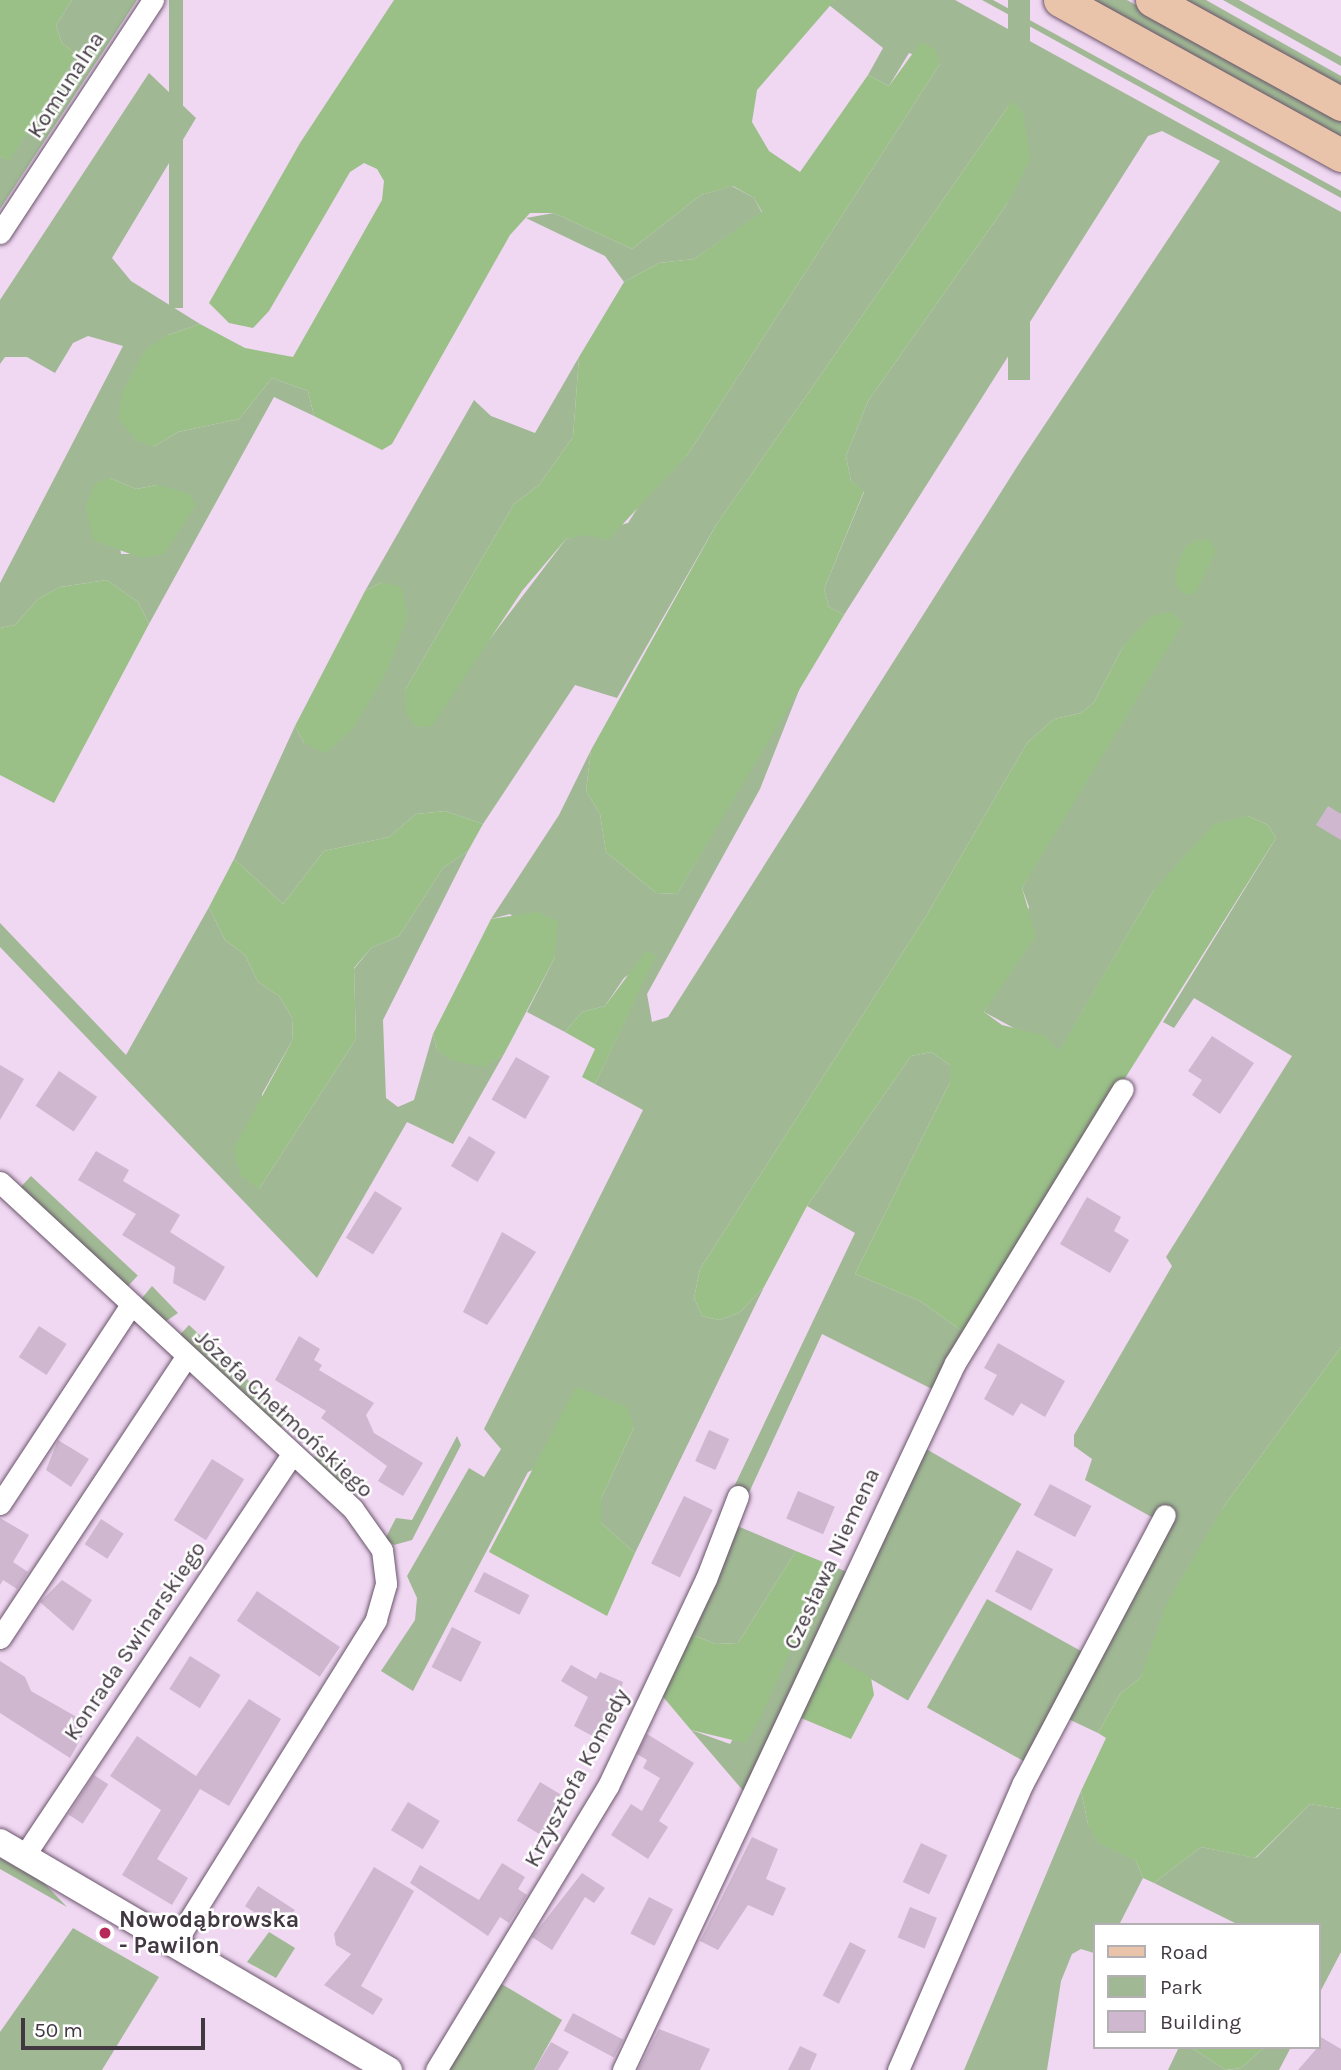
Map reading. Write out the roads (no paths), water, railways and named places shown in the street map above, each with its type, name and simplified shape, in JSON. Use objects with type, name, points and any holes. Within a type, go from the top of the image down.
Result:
[{"type":"main road","points":[[1060,0],[1341,155]]},
{"type":"main road","points":[[1152,0],[1341,104]]},
{"type":"street","name":"Komunalna","points":[[0,233],[153,0]]},
{"type":"street","name":"Czesława Niemena","points":[[623,2070],[955,1363],[1123,1089]]},
{"type":"street","name":"Józefa Chełmońskiego","points":[[0,1182],[185,1359],[353,1509],[382,1550],[386,1584],[376,1620],[174,1945]]},
{"type":"street","points":[[0,1504],[130,1306]]},
{"type":"street","points":[[0,1638],[185,1359]]},
{"type":"street","name":"Konrada Swinarskiego","points":[[24,1856],[291,1455]]},
{"type":"street","name":"Krzysztofa Komedy","points":[[436,2070],[608,1786],[706,1579],[738,1496]]},
{"type":"street","points":[[898,2070],[1023,1783],[1165,1516]]},
{"type":"street","points":[[0,1842],[389,2070]]},
{"type":"place","name":"Nowodąbrowska - Pawilon","points":[[105,1933]]}]
